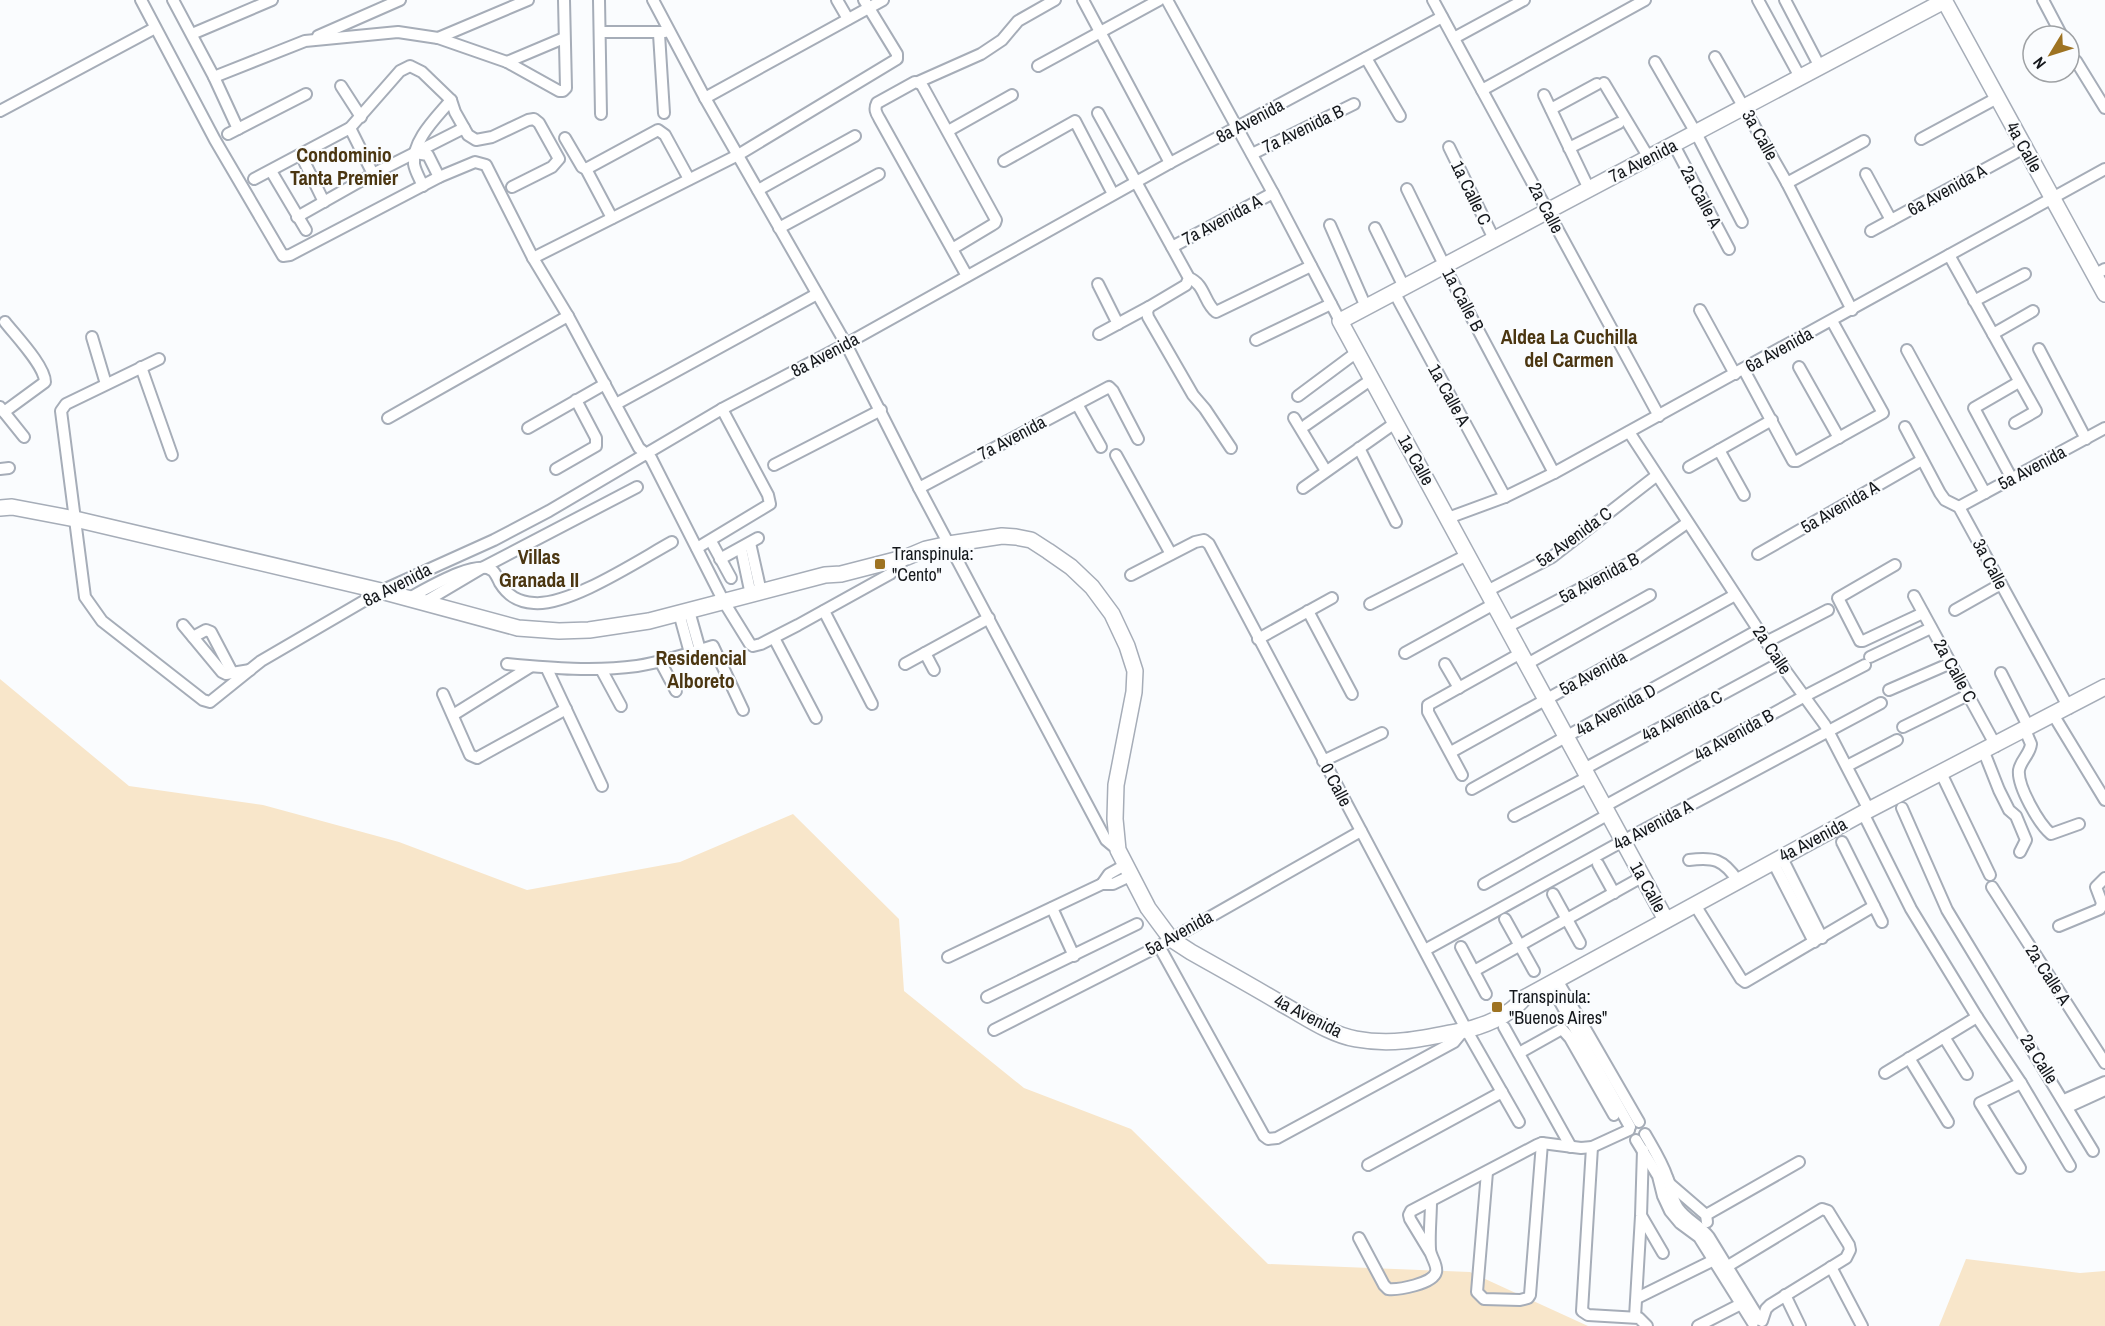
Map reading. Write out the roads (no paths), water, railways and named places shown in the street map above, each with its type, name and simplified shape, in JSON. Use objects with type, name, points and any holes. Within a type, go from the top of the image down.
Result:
[{"type":"main road","name":"7a Avenida","points":[[1340,321],[1696,134],[1944,0]]},
{"type":"main road","name":"4a Calle","points":[[1944,0],[2052,198],[2100,272],[2105,294]]},
{"type":"main road","name":"1a Calle","points":[[1340,321],[1666,920]]},
{"type":"main road","points":[[0,508],[12,507],[75,519],[381,591],[518,628],[559,631],[615,627],[648,621],[825,575],[841,574],[949,544],[1002,536],[1031,540],[1071,567],[1092,587],[1112,614],[1127,646],[1135,671],[1134,692],[1116,785],[1114,819],[1118,850],[1165,942]]},
{"type":"main road","points":[[825,575],[839,566],[904,549],[926,549]]},
{"type":"main road","name":"4a Avenida","points":[[1165,942],[1328,1030],[1342,1035],[1370,1041],[1435,1038],[1501,1016],[1519,1005],[1524,998],[1666,920],[2105,687]]},
{"type":"street","points":[[141,0],[236,178],[283,256],[290,255],[440,177],[475,162],[486,165],[533,258],[568,316],[639,448],[651,458],[724,602],[750,644],[757,646],[824,611],[890,574],[907,557]]},
{"type":"street","points":[[173,0],[214,77],[233,131],[306,94]]},
{"type":"street","points":[[192,34],[273,0]]},
{"type":"street","points":[[214,77],[400,0]]},
{"type":"street","points":[[438,38],[528,0]]},
{"type":"street","points":[[305,41],[390,32],[438,38],[507,62],[559,91],[563,91],[566,88],[564,0]]},
{"type":"street","points":[[599,0],[601,114]]},
{"type":"street","points":[[653,0],[664,33],[705,98],[846,345],[919,488],[1106,840],[1118,850]]},
{"type":"street","points":[[837,0],[848,19]]},
{"type":"street","points":[[705,98],[848,19],[866,4],[883,0]]},
{"type":"street","points":[[967,276],[875,110],[877,103],[911,83],[981,54],[1002,40],[1018,21],[1055,0]]},
{"type":"street","points":[[1083,0],[1170,163]]},
{"type":"street","points":[[1038,66],[1159,0]]},
{"type":"street","name":"1a Calle","points":[[1167,0],[1340,321]]},
{"type":"street","name":"2a Calle","points":[[1433,0],[1659,416]]},
{"type":"street","points":[[1454,38],[1524,0]]},
{"type":"street","points":[[1482,90],[1645,0]]},
{"type":"street","points":[[1758,0],[1800,77]]},
{"type":"street","points":[[1785,0],[1820,67]]},
{"type":"street","points":[[2043,0],[2056,24]]},
{"type":"street","points":[[533,258],[738,155],[897,59],[897,54],[866,4]]},
{"type":"street","name":"8a Avenida","points":[[75,519],[85,597],[92,608],[102,621],[203,700],[210,702],[261,661],[381,591],[494,540],[549,511],[722,410],[846,345],[1113,194],[1442,17]]},
{"type":"street","points":[[0,111],[155,28]]},
{"type":"street","points":[[600,32],[664,33]]},
{"type":"street","points":[[664,33],[664,113]]},
{"type":"street","points":[[507,62],[564,38]]},
{"type":"street","name":"3a Calle","points":[[1715,57],[1787,183],[1852,310]]},
{"type":"street","points":[[1366,58],[1400,116]]},
{"type":"street","points":[[1655,62],[1742,222]]},
{"type":"street","points":[[254,179],[350,128],[400,71],[410,66],[422,72],[451,100],[468,135],[476,140],[484,140],[528,120],[534,119],[539,123],[560,159],[552,167],[512,187]]},
{"type":"street","points":[[2081,69],[2105,108]]},
{"type":"street","points":[[918,82],[948,131],[996,220],[992,225],[952,249]]},
{"type":"street","points":[[1551,109],[1600,84],[1649,158]]},
{"type":"street","points":[[341,86],[361,117]]},
{"type":"street","points":[[948,131],[1012,95]]},
{"type":"street","points":[[1544,95],[1589,189]]},
{"type":"street","points":[[1921,139],[1997,98]]},
{"type":"street","points":[[423,186],[414,165],[415,153],[420,140],[451,100]]},
{"type":"street","name":"7a Avenida B","points":[[1252,154],[1354,104]]},
{"type":"street","points":[[1098,113],[1189,278],[1201,286],[1212,309],[1216,312],[1311,266]]},
{"type":"street","points":[[1004,161],[1075,121],[1113,194]]},
{"type":"street","points":[[1569,148],[1619,123]]},
{"type":"street","points":[[350,128],[373,174]]},
{"type":"street","points":[[297,217],[373,174],[464,128]]},
{"type":"street","points":[[586,169],[658,130],[665,135],[689,179]]},
{"type":"street","points":[[758,190],[855,136]]},
{"type":"street","points":[[566,138],[582,167],[586,169],[612,218]]},
{"type":"street","points":[[1787,183],[1864,141]]},
{"type":"street","name":"2a Calle A","points":[[1674,145],[1729,249]]},
{"type":"street","name":"1a Calle C","points":[[1449,147],[1494,239]]},
{"type":"street","name":"6a Avenida A","points":[[1871,231],[2024,148]]},
{"type":"street","points":[[415,153],[428,155],[440,177]]},
{"type":"street","points":[[301,155],[324,202]]},
{"type":"street","name":"6a Avenida","points":[[1448,518],[1505,497],[1554,473],[2105,169]]},
{"type":"street","points":[[271,171],[306,230]]},
{"type":"street","points":[[779,228],[879,174]]},
{"type":"street","points":[[1866,174],[1891,220]]},
{"type":"street","name":"1a Calle B","points":[[1407,189],[1554,473]]},
{"type":"street","name":"7a Avenida A","points":[[1172,247],[1273,193]]},
{"type":"street","points":[[1330,225],[1366,307]]},
{"type":"street","name":"1a Calle A","points":[[1375,228],[1399,290],[1505,497]]},
{"type":"street","points":[[1949,255],[2036,412],[2015,423]]},
{"type":"street","points":[[1974,301],[2025,274]]},
{"type":"street","points":[[1100,334],[1186,285],[1189,278]]},
{"type":"street","points":[[1098,284],[1118,324]]},
{"type":"street","points":[[615,404],[817,294]]},
{"type":"street","points":[[1256,340],[1331,304]]},
{"type":"street","points":[[1149,307],[1148,317],[1163,345],[1193,395],[1231,448]]},
{"type":"street","points":[[1700,310],[1772,420],[1795,462],[1883,413],[1832,321]]},
{"type":"street","points":[[1993,334],[2033,311]]},
{"type":"street","points":[[388,418],[568,316]]},
{"type":"street","points":[[5,322],[46,379],[45,382],[2,409],[24,437]]},
{"type":"street","points":[[92,337],[106,384]]},
{"type":"street","points":[[2039,349],[2085,439]]},
{"type":"street","points":[[1906,350],[1985,493]]},
{"type":"street","points":[[1298,396],[1357,352]]},
{"type":"street","points":[[75,519],[61,411],[66,404],[159,359]]},
{"type":"street","points":[[141,367],[172,455]]},
{"type":"street","points":[[1799,367],[1839,438]]},
{"type":"street","points":[[1306,425],[1371,379]]},
{"type":"street","points":[[2012,479],[1974,408],[2019,382]]},
{"type":"street","points":[[528,428],[605,384]]},
{"type":"street","name":"7a Avenida","points":[[919,488],[1108,387],[1113,391],[1137,439]]},
{"type":"street","points":[[556,470],[596,446],[596,438],[576,400]]},
{"type":"street","points":[[1077,404],[1101,447]]},
{"type":"street","points":[[697,548],[770,504],[768,495],[722,410]]},
{"type":"street","points":[[774,465],[881,410]]},
{"type":"street","points":[[1294,418],[1326,471]]},
{"type":"street","points":[[1689,467],[1772,420]]},
{"type":"street","points":[[1302,488],[1395,423]]},
{"type":"street","name":"3a Calle","points":[[1905,427],[1945,500],[1959,507],[2068,708]]},
{"type":"street","name":"5a Avenida","points":[[1959,507],[2105,428]]},
{"type":"street","name":"2a Calle","points":[[1629,432],[1758,630],[1829,732],[1847,766],[1911,909],[2070,1166]]},
{"type":"street","points":[[1359,448],[1396,522]]},
{"type":"street","points":[[1719,450],[1744,495]]},
{"type":"street","points":[[1116,455],[1172,554],[1131,575]]},
{"type":"street","name":"5a Avenida A","points":[[1758,554],[1922,460]]},
{"type":"street","name":"5a Avenida C","points":[[1405,653],[1552,556],[1656,476]]},
{"type":"street","points":[[423,603],[482,568],[637,486]]},
{"type":"street","name":"5a Avenida B","points":[[1507,627],[1633,561],[1687,523]]},
{"type":"street","name":"0 Calle","points":[[1172,554],[1201,540],[1209,544],[1425,950],[1463,1030],[1519,1122]]},
{"type":"street","points":[[407,599],[458,573],[482,568],[492,570],[510,596],[519,600],[547,603],[572,597],[672,542]]},
{"type":"street","points":[[720,560],[750,543],[756,594]]},
{"type":"street","points":[[713,545],[731,578]]},
{"type":"street","points":[[1370,604],[1467,555]]},
{"type":"street","points":[[1895,564],[1838,598],[1860,641],[1923,613]]},
{"type":"street","points":[[1955,610],[2001,584]]},
{"type":"street","points":[[1462,775],[1427,708],[1430,703],[1650,595]]},
{"type":"street","name":"5a Avenida","points":[[1451,752],[1735,595]]},
{"type":"street","name":"2a Calle C","points":[[1914,596],[1968,695],[1990,748],[2007,807],[2016,816],[2025,834],[2026,840],[2020,852]]},
{"type":"street","points":[[1258,639],[1332,598]]},
{"type":"street","points":[[1766,642],[1828,610]]},
{"type":"street","points":[[824,611],[872,704]]},
{"type":"street","points":[[1308,611],[1352,694]]},
{"type":"street","points":[[684,612],[695,652]]},
{"type":"street","points":[[905,664],[989,618]]},
{"type":"street","points":[[183,625],[216,666],[226,674],[251,669]]},
{"type":"street","name":"4a Avenida B","points":[[1484,884],[1803,697],[1932,628]]},
{"type":"street","points":[[193,637],[206,630],[211,632],[232,672]]},
{"type":"street","name":"4a Avenida D","points":[[1472,789],[1758,630]]},
{"type":"street","points":[[774,638],[816,718]]},
{"type":"street","points":[[507,664],[548,669],[638,666],[660,662],[713,646],[743,710]]},
{"type":"street","points":[[925,653],[934,670]]},
{"type":"street","points":[[660,662],[676,691]]},
{"type":"street","name":"4a Avenida C","points":[[1514,816],[1780,663]]},
{"type":"street","points":[[1890,690],[1951,663]]},
{"type":"street","points":[[1445,664],[1459,688]]},
{"type":"street","points":[[453,714],[530,666]]},
{"type":"street","points":[[548,669],[602,786]]},
{"type":"street","points":[[601,669],[621,706]]},
{"type":"street","points":[[2001,673],[2027,729],[2031,744],[2019,772],[2023,791],[2051,834],[2079,824]]},
{"type":"street","points":[[443,694],[470,755],[477,758],[566,709]]},
{"type":"street","points":[[1903,727],[1968,695]]},
{"type":"street","name":"4a Avenida A","points":[[1425,950],[1623,841],[1881,704]]},
{"type":"street","points":[[2054,716],[2105,800]]},
{"type":"street","points":[[1323,761],[1382,733]]},
{"type":"street","points":[[1847,766],[1897,740]]},
{"type":"street","points":[[1941,773],[1990,875]]},
{"type":"street","name":"2a Calle","points":[[1902,808],[1947,910],[2093,1151]]},
{"type":"street","name":"5a Avenida","points":[[994,1030],[1165,942],[1361,831]]},
{"type":"street","points":[[1842,842],[1882,922]]},
{"type":"street","points":[[1689,860],[1707,858],[1719,862],[1730,869],[1738,881]]},
{"type":"street","points":[[1777,860],[1818,940]]},
{"type":"street","points":[[1598,864],[1614,893]]},
{"type":"street","points":[[948,957],[1102,884],[1113,884],[1128,871]]},
{"type":"street","points":[[1474,971],[1642,878]]},
{"type":"street","points":[[2059,926],[2100,909],[2102,903],[2096,887],[2105,878]]},
{"type":"street","name":"2a Calle A","points":[[1992,887],[2105,1063]]},
{"type":"street","points":[[1553,894],[1580,943]]},
{"type":"street","points":[[1695,905],[1745,982],[1874,906]]},
{"type":"street","points":[[1052,908],[1074,956]]},
{"type":"street","points":[[1505,919],[1534,971]]},
{"type":"street","points":[[987,997],[1137,924]]},
{"type":"street","name":"4a Avenida","points":[[1165,942],[1264,1136],[1268,1139],[1277,1138],[1333,1109],[1454,1042],[1463,1030]]},
{"type":"street","points":[[1461,947],[1486,993]]},
{"type":"street","points":[[1553,982],[1658,1176],[1670,1211],[1680,1223],[1699,1237],[1741,1304],[1759,1323]]},
{"type":"street","points":[[1885,1073],[1977,1017]]},
{"type":"street","points":[[1504,1027],[1572,1147]]},
{"type":"street","points":[[1519,1053],[1562,1029],[1570,1038],[1614,1115]]},
{"type":"street","points":[[1944,1037],[1967,1074]]},
{"type":"street","points":[[1909,1058],[1948,1122]]},
{"type":"street","points":[[2066,1103],[2105,1082]]},
{"type":"street","points":[[2020,1083],[1980,1103],[2020,1168]]},
{"type":"street","points":[[2066,1103],[2105,1090]]},
{"type":"street","points":[[1368,1165],[1502,1092]]},
{"type":"street","points":[[1359,1238],[1384,1285],[1388,1289],[1404,1289],[1432,1278],[1436,1273],[1430,1252],[1409,1215],[1411,1211],[1542,1143],[1592,1147],[1615,1138],[1636,1134]]},
{"type":"street","points":[[1636,1134],[1666,1174],[1671,1194],[1681,1212],[1709,1237],[1728,1266],[1759,1323]]},
{"type":"street","points":[[1635,1317],[1641,1216],[1636,1134]]},
{"type":"street","points":[[1487,1172],[1477,1292],[1484,1299],[1524,1299],[1530,1295],[1542,1143]]},
{"type":"street","points":[[1592,1147],[1582,1311],[1588,1316],[1635,1317],[1643,1320],[1647,1326]]},
{"type":"street","points":[[1706,1215],[1798,1162]]},
{"type":"street","points":[[1670,1184],[1706,1215],[1709,1237]]},
{"type":"street","points":[[1430,1252],[1431,1201]]},
{"type":"street","points":[[1728,1266],[1818,1211],[1825,1209],[1850,1247],[1849,1255],[1766,1309],[1759,1323]]},
{"type":"street","points":[[1641,1216],[1663,1253]]},
{"type":"street","points":[[1637,1298],[1714,1260]]},
{"type":"street","points":[[1831,1267],[1862,1326]]},
{"type":"street","points":[[1785,1295],[1800,1326]]},
{"type":"street","points":[[1698,1326],[1741,1304]]},
{"type":"place","name":"Transpinula: \"Cento\"","points":[[880,564]]},
{"type":"place","name":"Transpinula: \"Buenos Aires\"","points":[[1497,1007]]},
{"type":"district","name":"Condominio Tanta Premier","points":[[344,166]]},
{"type":"district","name":"Aldea La Cuchilla del Carmen","points":[[1569,348]]},
{"type":"district","name":"Villas Granada II","points":[[539,568]]},
{"type":"district","name":"Residencial Alboreto","points":[[701,670]]}]
